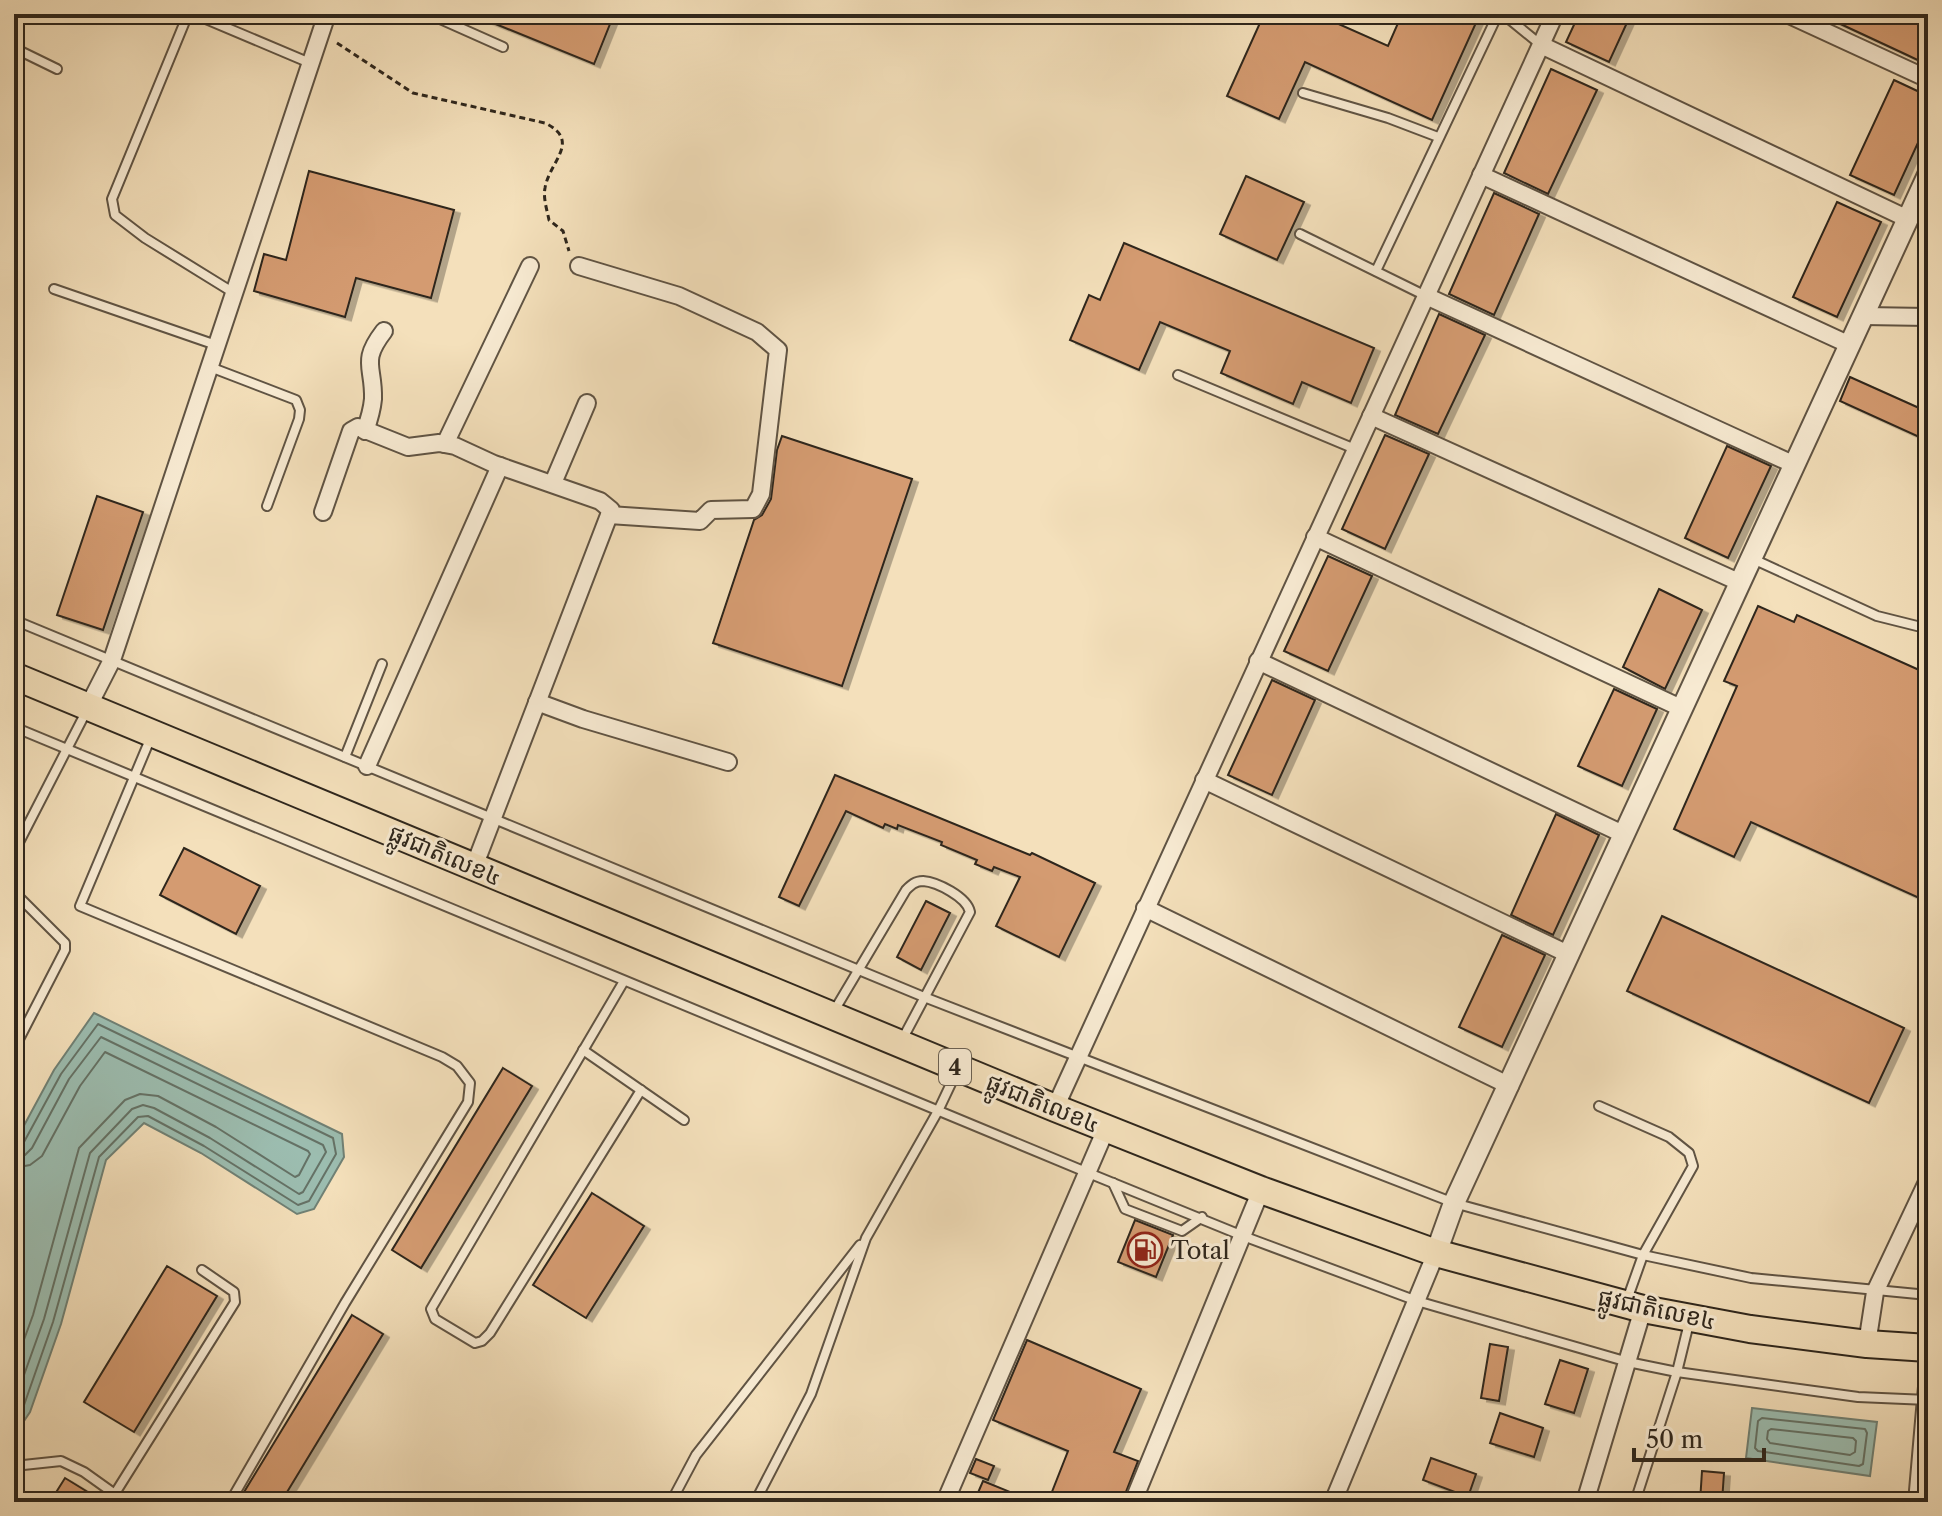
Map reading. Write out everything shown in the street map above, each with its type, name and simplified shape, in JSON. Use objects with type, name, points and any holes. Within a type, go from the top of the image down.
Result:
[{"type":"highway","name":"ផ្លូវជាតិលេខ៤","points":[[14,676],[1106,1129],[1261,1190],[1436,1253],[1634,1307],[1690,1318],[1867,1344],[1927,1348]]},
{"type":"street","points":[[88,707],[112,660],[327,14]]},
{"type":"street","points":[[1055,1108],[1555,14]]},
{"type":"street","points":[[1787,14],[1928,79]]},
{"type":"street","points":[[1541,45],[1908,219]]},
{"type":"street","points":[[1481,175],[1850,345]]},
{"type":"street","points":[[1333,1502],[1417,1301],[1454,1203],[1928,175]]},
{"type":"street","points":[[445,444],[530,266]]},
{"type":"street","points":[[579,266],[679,296],[757,332],[778,350],[761,494],[753,509],[711,510],[700,521],[609,515]]},
{"type":"street","points":[[1426,296],[1795,465]]},
{"type":"street","points":[[1864,316],[1928,317]]},
{"type":"street","points":[[365,431],[373,396],[368,368],[372,347],[384,331]]},
{"type":"street","points":[[553,483],[587,403]]},
{"type":"street","points":[[1371,416],[1741,583]]},
{"type":"street","points":[[323,512],[351,431],[358,427],[408,447],[445,444],[553,483],[608,505],[611,510],[474,867]]},
{"type":"street","points":[[367,766],[500,466]]},
{"type":"street","points":[[1315,537],[1683,709]]},
{"type":"street","points":[[1258,661],[1625,835]]},
{"type":"street","points":[[537,702],[583,719],[728,762]]},
{"type":"street","points":[[1204,780],[1570,955]]},
{"type":"street","points":[[1145,908],[1510,1086]]},
{"type":"street","points":[[945,1502],[1106,1129]]},
{"type":"street","points":[[1867,1344],[1875,1292],[1928,1180]]},
{"type":"street","points":[[1133,1502],[1261,1190]]},
{"type":"street","points":[[1585,1502],[1628,1362],[1634,1307]]},
{"type":"lane","points":[[234,293],[145,238],[115,215],[112,199],[191,14],[310,63]]},
{"type":"lane","points":[[429,14],[503,47]]},
{"type":"lane","points":[[1376,271],[1500,14],[1541,45]]},
{"type":"lane","points":[[14,48],[57,69]]},
{"type":"lane","points":[[1303,93],[1388,118],[1438,137]]},
{"type":"lane","points":[[1300,234],[1426,296]]},
{"type":"lane","points":[[54,289],[216,345]]},
{"type":"lane","points":[[209,366],[296,400],[299,404],[296,430],[267,506]]},
{"type":"lane","points":[[1178,375],[1355,449]]},
{"type":"lane","points":[[1752,559],[1877,616],[1921,627],[1928,625]]},
{"type":"lane","points":[[14,620],[924,997],[1454,1203],[1643,1255],[1751,1278],[1928,1295]]},
{"type":"lane","points":[[345,757],[382,664]]},
{"type":"lane","points":[[14,852],[88,707]]},
{"type":"lane","points":[[14,727],[1086,1172],[1243,1236],[1417,1301],[1628,1362],[1677,1372],[1858,1397],[1926,1400]]},
{"type":"lane","points":[[152,733],[80,906],[442,1057],[457,1066],[470,1083],[468,1102],[345,1303],[230,1502]]},
{"type":"lane","points":[[832,1015],[906,890],[914,882],[925,881],[963,897],[970,912],[900,1044]]},
{"type":"lane","points":[[14,892],[65,943],[65,950],[14,1049]]},
{"type":"lane","points":[[624,981],[431,1309],[435,1319],[475,1343],[490,1333],[641,1090]]},
{"type":"lane","points":[[583,1050],[684,1120]]},
{"type":"lane","points":[[689,1502],[672,1499],[696,1455],[866,1238],[959,1068]]},
{"type":"lane","points":[[1599,1106],[1669,1137],[1689,1153],[1693,1166],[1643,1255],[1634,1307]]},
{"type":"lane","points":[[1113,1183],[1125,1209],[1168,1226],[1182,1231],[1202,1217]]},
{"type":"lane","points":[[755,1502],[811,1394],[866,1238]]},
{"type":"lane","points":[[114,1495],[235,1302],[234,1292],[202,1270]]},
{"type":"lane","points":[[1635,1502],[1677,1372],[1690,1318]]},
{"type":"lane","points":[[1913,1502],[1926,1400],[1927,1348]]},
{"type":"lane","points":[[14,1466],[61,1461],[84,1472],[126,1502]]},
{"type":"path","points":[[320,32],[413,93],[545,123],[558,129],[562,149],[547,179],[544,193],[549,220],[563,231],[568,249],[579,266]]},
{"type":"water","points":[[94,1013],[342,1134],[344,1157],[314,1209],[297,1214],[201,1153],[144,1123],[106,1160],[61,1324],[30,1412],[14,1436],[14,1144],[54,1070]]},
{"type":"water","points":[[1752,1408],[1877,1422],[1870,1476],[1746,1458]]},
{"type":"building","points":[[471,14],[614,14],[594,64]]},
{"type":"building","points":[[1264,14],[1327,14],[1325,18],[1388,46],[1402,14],[1480,14],[1432,120],[1305,62],[1279,119],[1227,96]]},
{"type":"building","points":[[1579,14],[1631,14],[1609,62],[1566,42]]},
{"type":"building","points":[[1819,14],[1928,14],[1928,65],[1905,54]]},
{"type":"building","points":[[1551,69],[1597,90],[1548,194],[1504,173]]},
{"type":"building","points":[[1894,80],[1928,96],[1928,121],[1894,195],[1850,175]]},
{"type":"building","points":[[309,171],[454,210],[431,298],[356,278],[345,317],[254,291],[264,254],[286,260]]},
{"type":"building","points":[[1246,176],[1304,202],[1277,260],[1220,234]]},
{"type":"building","points":[[1494,193],[1539,214],[1494,315],[1449,294]]},
{"type":"building","points":[[1837,202],[1881,222],[1837,317],[1793,297]]},
{"type":"building","points":[[1124,243],[1374,348],[1351,403],[1302,382],[1293,404],[1221,373],[1230,351],[1160,322],[1139,370],[1070,340],[1089,295],[1100,300]]},
{"type":"building","points":[[1439,314],[1485,335],[1438,434],[1395,415]]},
{"type":"building","points":[[1850,377],[1928,412],[1928,441],[1840,401]]},
{"type":"building","points":[[1385,435],[1429,454],[1385,549],[1342,529]]},
{"type":"building","points":[[782,436],[912,479],[842,686],[713,643],[754,520],[762,515],[771,499],[777,450]]},
{"type":"building","points":[[1727,446],[1771,466],[1728,558],[1685,538]]},
{"type":"building","points":[[97,496],[143,512],[103,630],[57,615]]},
{"type":"building","points":[[1328,556],[1372,576],[1328,671],[1284,651]]},
{"type":"building","points":[[1659,589],[1702,610],[1665,689],[1623,667]]},
{"type":"building","points":[[1758,606],[1794,622],[1797,615],[1928,674],[1928,902],[1751,822],[1734,857],[1674,829],[1737,686],[1724,681]]},
{"type":"building","points":[[1272,680],[1315,700],[1272,795],[1228,775]]},
{"type":"building","points":[[1614,689],[1657,709],[1622,786],[1578,766]]},
{"type":"building","points":[[835,775],[1030,855],[1032,853],[1095,883],[1059,957],[996,926],[1020,877],[975,864],[977,860],[941,845],[942,842],[898,825],[897,829],[885,824],[883,828],[846,811],[799,906],[779,897]]},
{"type":"building","points":[[1556,814],[1599,835],[1553,935],[1511,915]]},
{"type":"building","points":[[184,848],[260,886],[236,934],[160,895]]},
{"type":"building","points":[[926,901],[950,913],[921,970],[897,957]]},
{"type":"building","points":[[1662,916],[1904,1028],[1869,1103],[1627,991]]},
{"type":"building","points":[[1502,935],[1545,955],[1502,1047],[1459,1027]]},
{"type":"building","points":[[503,1068],[532,1086],[421,1268],[392,1250]]},
{"type":"building","points":[[592,1193],[644,1226],[586,1318],[533,1285]]},
{"type":"building","points":[[1135,1220],[1173,1235],[1156,1277],[1118,1262]]},
{"type":"building","points":[[167,1266],[217,1296],[134,1432],[84,1402]]},
{"type":"building","points":[[352,1315],[383,1334],[281,1502],[250,1502],[241,1497]]},
{"type":"building","points":[[1027,1340],[1141,1389],[1114,1452],[1138,1461],[1122,1502],[1048,1502],[1068,1451],[993,1420]]},
{"type":"building","points":[[1490,1344],[1508,1347],[1499,1401],[1481,1398]]},
{"type":"building","points":[[1560,1360],[1588,1369],[1574,1413],[1545,1404]]},
{"type":"building","points":[[1500,1413],[1543,1428],[1534,1457],[1490,1443]]},
{"type":"building","points":[[1431,1458],[1476,1474],[1468,1497],[1423,1480]]},
{"type":"building","points":[[976,1459],[994,1466],[988,1480],[970,1473]]},
{"type":"building","points":[[1702,1471],[1724,1473],[1722,1502],[1700,1502]]},
{"type":"building","points":[[65,1478],[104,1502],[50,1502]]},
{"type":"building","points":[[983,1481],[1032,1502],[995,1502],[977,1495]]},
{"type":"place","name":"Total","points":[[1145,1250]]}]
